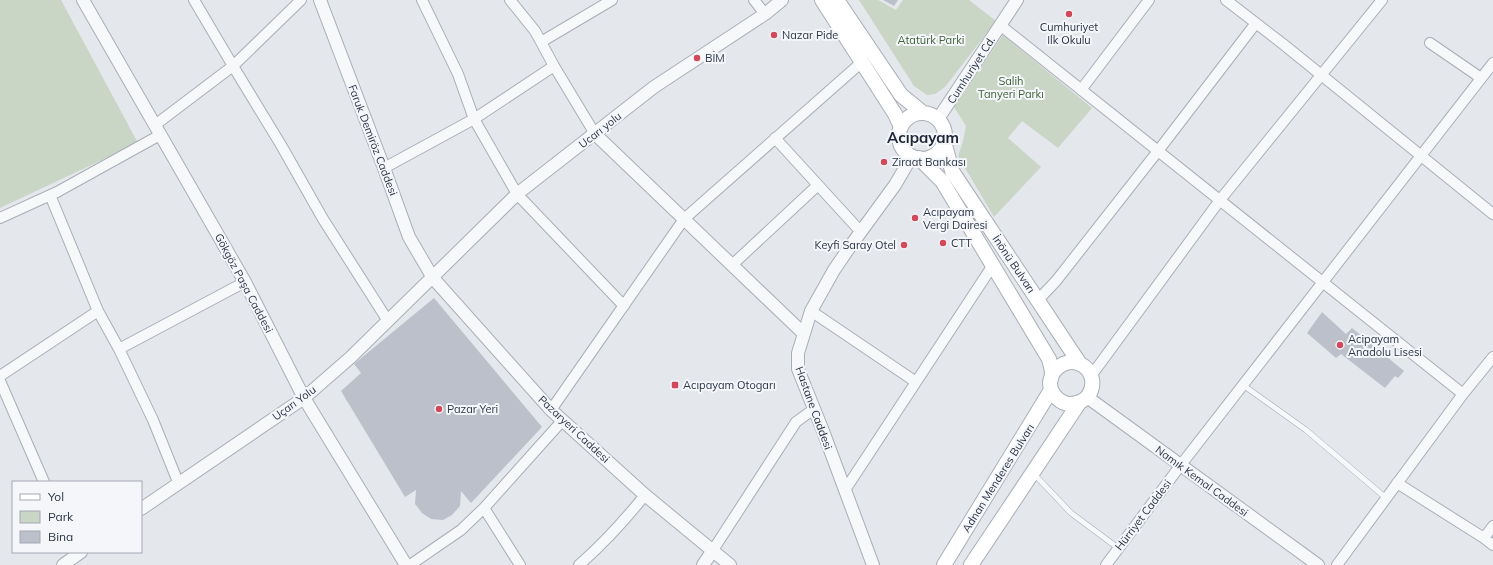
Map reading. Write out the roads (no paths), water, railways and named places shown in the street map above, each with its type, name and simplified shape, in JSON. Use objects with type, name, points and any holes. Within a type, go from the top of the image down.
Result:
[{"type":"main road","points":[[822,0],[895,114],[901,127]]},
{"type":"main road","points":[[837,0],[900,95],[923,113]]},
{"type":"main road","points":[[923,113],[938,119],[944,133],[944,141],[938,152],[926,158],[916,157],[907,153],[900,141],[899,134],[904,121],[916,114],[923,113]]},
{"type":"main road","name":"İnönü Bulvarı","points":[[944,141],[952,170],[1080,364]]},
{"type":"main road","name":"İnönü Bulvarı","points":[[916,157],[942,181],[1049,359],[1052,374]]},
{"type":"main road","points":[[971,565],[1032,473],[1083,400],[1091,392],[1091,376],[1087,368],[1072,362],[1064,363],[1052,374],[1050,382],[1051,390],[1062,402],[1071,404],[1083,400]]},
{"type":"main road","name":"Adnan Menderes Bulvarı","points":[[944,565],[1051,390]]},
{"type":"street","name":"Gökgöz Paşa Caddesi","points":[[83,0],[245,282],[304,398],[406,565]]},
{"type":"street","points":[[194,0],[232,66],[281,145],[323,219],[388,321]]},
{"type":"street","points":[[0,218],[50,195],[157,130],[232,66],[301,0]]},
{"type":"street","name":"Faruk Demiröz Caddesi","points":[[320,0],[409,237],[433,278]]},
{"type":"street","points":[[510,0],[535,31],[595,134],[803,333]]},
{"type":"street","points":[[541,42],[612,0]]},
{"type":"street","points":[[754,0],[766,14]]},
{"type":"street","name":"Ucarı yolu","points":[[433,278],[517,194],[654,87],[766,14],[782,0]]},
{"type":"street","name":"Cumhuriyet Cd.","points":[[938,119],[1017,0]]},
{"type":"street","points":[[1081,90],[1149,0]]},
{"type":"street","points":[[1227,0],[1493,214]]},
{"type":"street","points":[[1091,376],[1220,200],[1382,0]]},
{"type":"street","points":[[425,1],[458,74],[474,119],[517,194],[624,306]]},
{"type":"street","points":[[1038,300],[1056,281],[1158,151],[1256,22]]},
{"type":"street","points":[[1000,25],[1463,394]]},
{"type":"street","points":[[1430,43],[1481,78]]},
{"type":"street","points":[[551,410],[684,219],[862,62]]},
{"type":"street","name":"Hürriyet Caddesi","points":[[1106,565],[1180,466],[1493,63]]},
{"type":"street","points":[[384,168],[474,119],[554,66]]},
{"type":"street","points":[[775,138],[861,232]]},
{"type":"street","name":"Hastane Caddesi","points":[[873,565],[798,369],[798,353],[811,311],[834,270],[916,157]]},
{"type":"street","points":[[732,265],[818,184]]},
{"type":"street","points":[[50,195],[98,310],[119,349],[153,420],[178,482]]},
{"type":"street","points":[[844,490],[993,265]]},
{"type":"street","name":"Uçarı Yolu","points":[[142,508],[178,482],[304,398],[351,357],[433,278]]},
{"type":"street","name":"Pazaryeri Caddesi","points":[[433,278],[562,421],[645,495],[730,565]]},
{"type":"street","points":[[119,349],[245,282]]},
{"type":"street","points":[[0,376],[98,310]]},
{"type":"street","points":[[811,311],[916,382]]},
{"type":"street","points":[[1337,565],[1463,394],[1493,357]]},
{"type":"street","points":[[0,381],[44,481]]},
{"type":"street","name":"Namık Kemal Caddesi","points":[[1083,400],[1180,466],[1318,565]]},
{"type":"street","points":[[703,565],[796,422],[814,409]]},
{"type":"street","points":[[410,565],[461,530],[484,508],[562,421]]},
{"type":"street","points":[[1397,483],[1493,545]]},
{"type":"street","points":[[579,565],[590,556],[624,521],[645,495]]},
{"type":"street","points":[[484,508],[520,565]]},
{"type":"street","points":[[1484,538],[1493,526]]},
{"type":"street","points":[[68,561],[80,553]]},
{"type":"lane","points":[[1243,385],[1306,430],[1386,498]]},
{"type":"lane","points":[[1032,473],[1071,513],[1118,548]]},
{"type":"place","name":"Cumhuriyet Ilk Okulu","points":[[1069,14]]},
{"type":"place","name":"Nazar Pide","points":[[774,35]]},
{"type":"place","name":"BİM","points":[[697,58]]},
{"type":"place","name":"Ziraat Bankası","points":[[884,162]]},
{"type":"place","name":"Acıpayam Vergi Dairesi","points":[[915,218]]},
{"type":"place","name":"CTT","points":[[943,243]]},
{"type":"place","name":"Keyfi Saray Otel","points":[[904,245]]},
{"type":"place","name":"Acipayam Anadolu Lisesi","points":[[1340,345]]},
{"type":"place","name":"Acıpayam Otogarı","points":[[675,385]]},
{"type":"place","name":"Pazar Yeri","points":[[439,409]]},
{"type":"district","name":"Acıpayam","points":[[923,137]]},
{"type":"park label","name":"Atatürk Parki","points":[[931,40]]},
{"type":"park label","name":"Salih Tanyeri Parkı","points":[[1011,87]]}]
